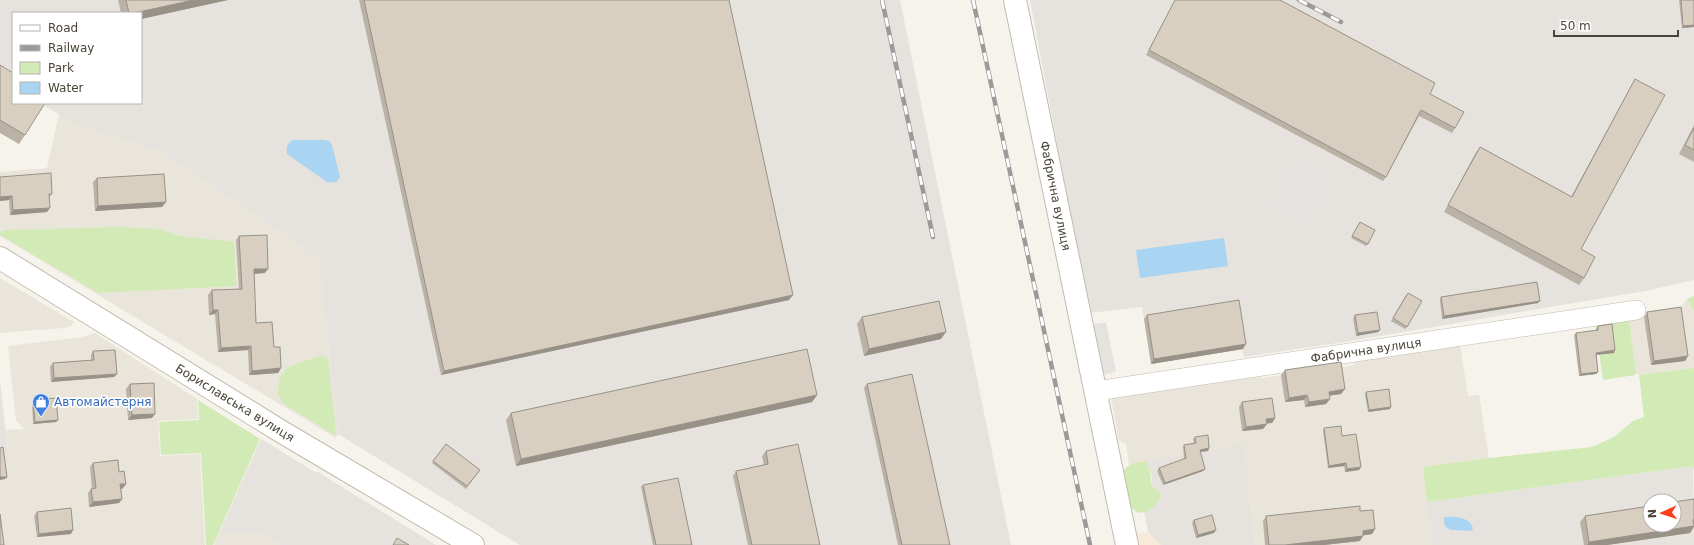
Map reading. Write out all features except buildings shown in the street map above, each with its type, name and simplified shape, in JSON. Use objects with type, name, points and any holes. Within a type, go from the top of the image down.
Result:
[{"type":"street","name":"Фабрична вулиця","points":[[1015,0],[1127,545]]},
{"type":"street","name":"Бориславська вулиця","points":[[0,258],[282,432],[472,545]]},
{"type":"street","name":"Фабрична вулиця","points":[[1096,391],[1636,310]]},
{"type":"shaded area","points":[[0,0],[900,0],[1011,545],[520,545],[338,434],[319,259],[164,153],[77,125],[43,105],[19,144],[0,133]]},
{"type":"shaded area","points":[[1030,0],[1694,0],[1694,280],[1645,291],[1351,341],[1244,357],[1242,349],[1151,364],[1142,307],[1089,313]]},
{"type":"shaded area","points":[[59,114],[77,125],[164,153],[319,259],[338,434],[336,438],[0,236],[0,172],[47,168]]},
{"type":"shaded area","points":[[1295,159],[1329,176],[1305,224],[1271,207]]},
{"type":"shaded area","points":[[0,278],[74,322],[71,326],[64,328],[0,333]]},
{"type":"shaded area","points":[[1694,296],[1694,368],[1639,375],[1636,373],[1629,319],[1678,311],[1687,299]]},
{"type":"shaded area","points":[[1106,322],[1116,372],[1093,377],[1083,326]]},
{"type":"shaded area","points":[[95,333],[197,399],[198,419],[158,421],[160,456],[200,454],[205,545],[2,545],[0,530],[0,480],[5,479],[3,461],[9,460],[6,430],[24,429],[16,420],[8,346],[82,337]]},
{"type":"shaded area","points":[[1460,344],[1468,396],[1479,395],[1489,458],[1423,467],[1433,545],[1255,545],[1249,489],[1208,451],[1129,465],[1126,443],[1119,441],[1111,397],[1259,375],[1260,378],[1355,365],[1354,360]]},
{"type":"shaded area","points":[[0,380],[9,460],[3,461],[5,479],[0,480]]},
{"type":"shaded area","points":[[261,439],[315,472],[318,472],[436,545],[281,545],[258,531],[218,535]]},
{"type":"shaded area","points":[[1244,443],[1255,545],[1161,545],[1148,532],[1144,512],[1152,509],[1158,491],[1152,486],[1152,477],[1146,461],[1208,451]]},
{"type":"shaded area","points":[[1693,466],[1694,545],[1433,545],[1427,502]]},
{"type":"shaded area","points":[[258,531],[281,545],[214,545],[218,535]]},
{"type":"shaded area","points":[[1148,532],[1161,545],[1139,545],[1137,534]]},
{"type":"green space","points":[[119,227],[158,229],[181,236],[234,242],[236,286],[98,293],[0,235],[0,232],[5,230]]},
{"type":"green space","points":[[1694,296],[1694,311],[1687,299]]},
{"type":"green space","points":[[1629,319],[1636,373],[1635,375],[1603,380],[1595,323]]},
{"type":"green space","points":[[319,356],[323,356],[328,359],[336,433],[334,435],[284,404],[278,394],[279,381],[286,368]]},
{"type":"green space","points":[[1694,368],[1694,471],[1693,466],[1427,502],[1423,467],[1592,447],[1614,437],[1633,421],[1644,417],[1639,375]]},
{"type":"green space","points":[[198,400],[260,439],[213,545],[206,545],[201,453],[161,455],[159,422],[199,420]]},
{"type":"green space","points":[[1146,461],[1150,472],[1152,486],[1161,494],[1160,499],[1153,507],[1140,513],[1131,507],[1127,496],[1123,473],[1129,465]]},
{"type":"water","points":[[293,140],[329,141],[332,145],[340,177],[338,180],[327,182],[287,154],[287,146]]},
{"type":"water","points":[[1224,238],[1228,266],[1140,278],[1136,250]]},
{"type":"water","points":[[1444,518],[1462,518],[1470,522],[1473,529],[1471,531],[1449,529],[1444,523]]},
{"type":"railway","points":[[882,0],[933,237]]},
{"type":"railway","points":[[973,0],[1090,545]]},
{"type":"railway","points":[[1299,0],[1341,22]]},
{"type":"place","name":"Автомайстерня","points":[[41,417]]}]
